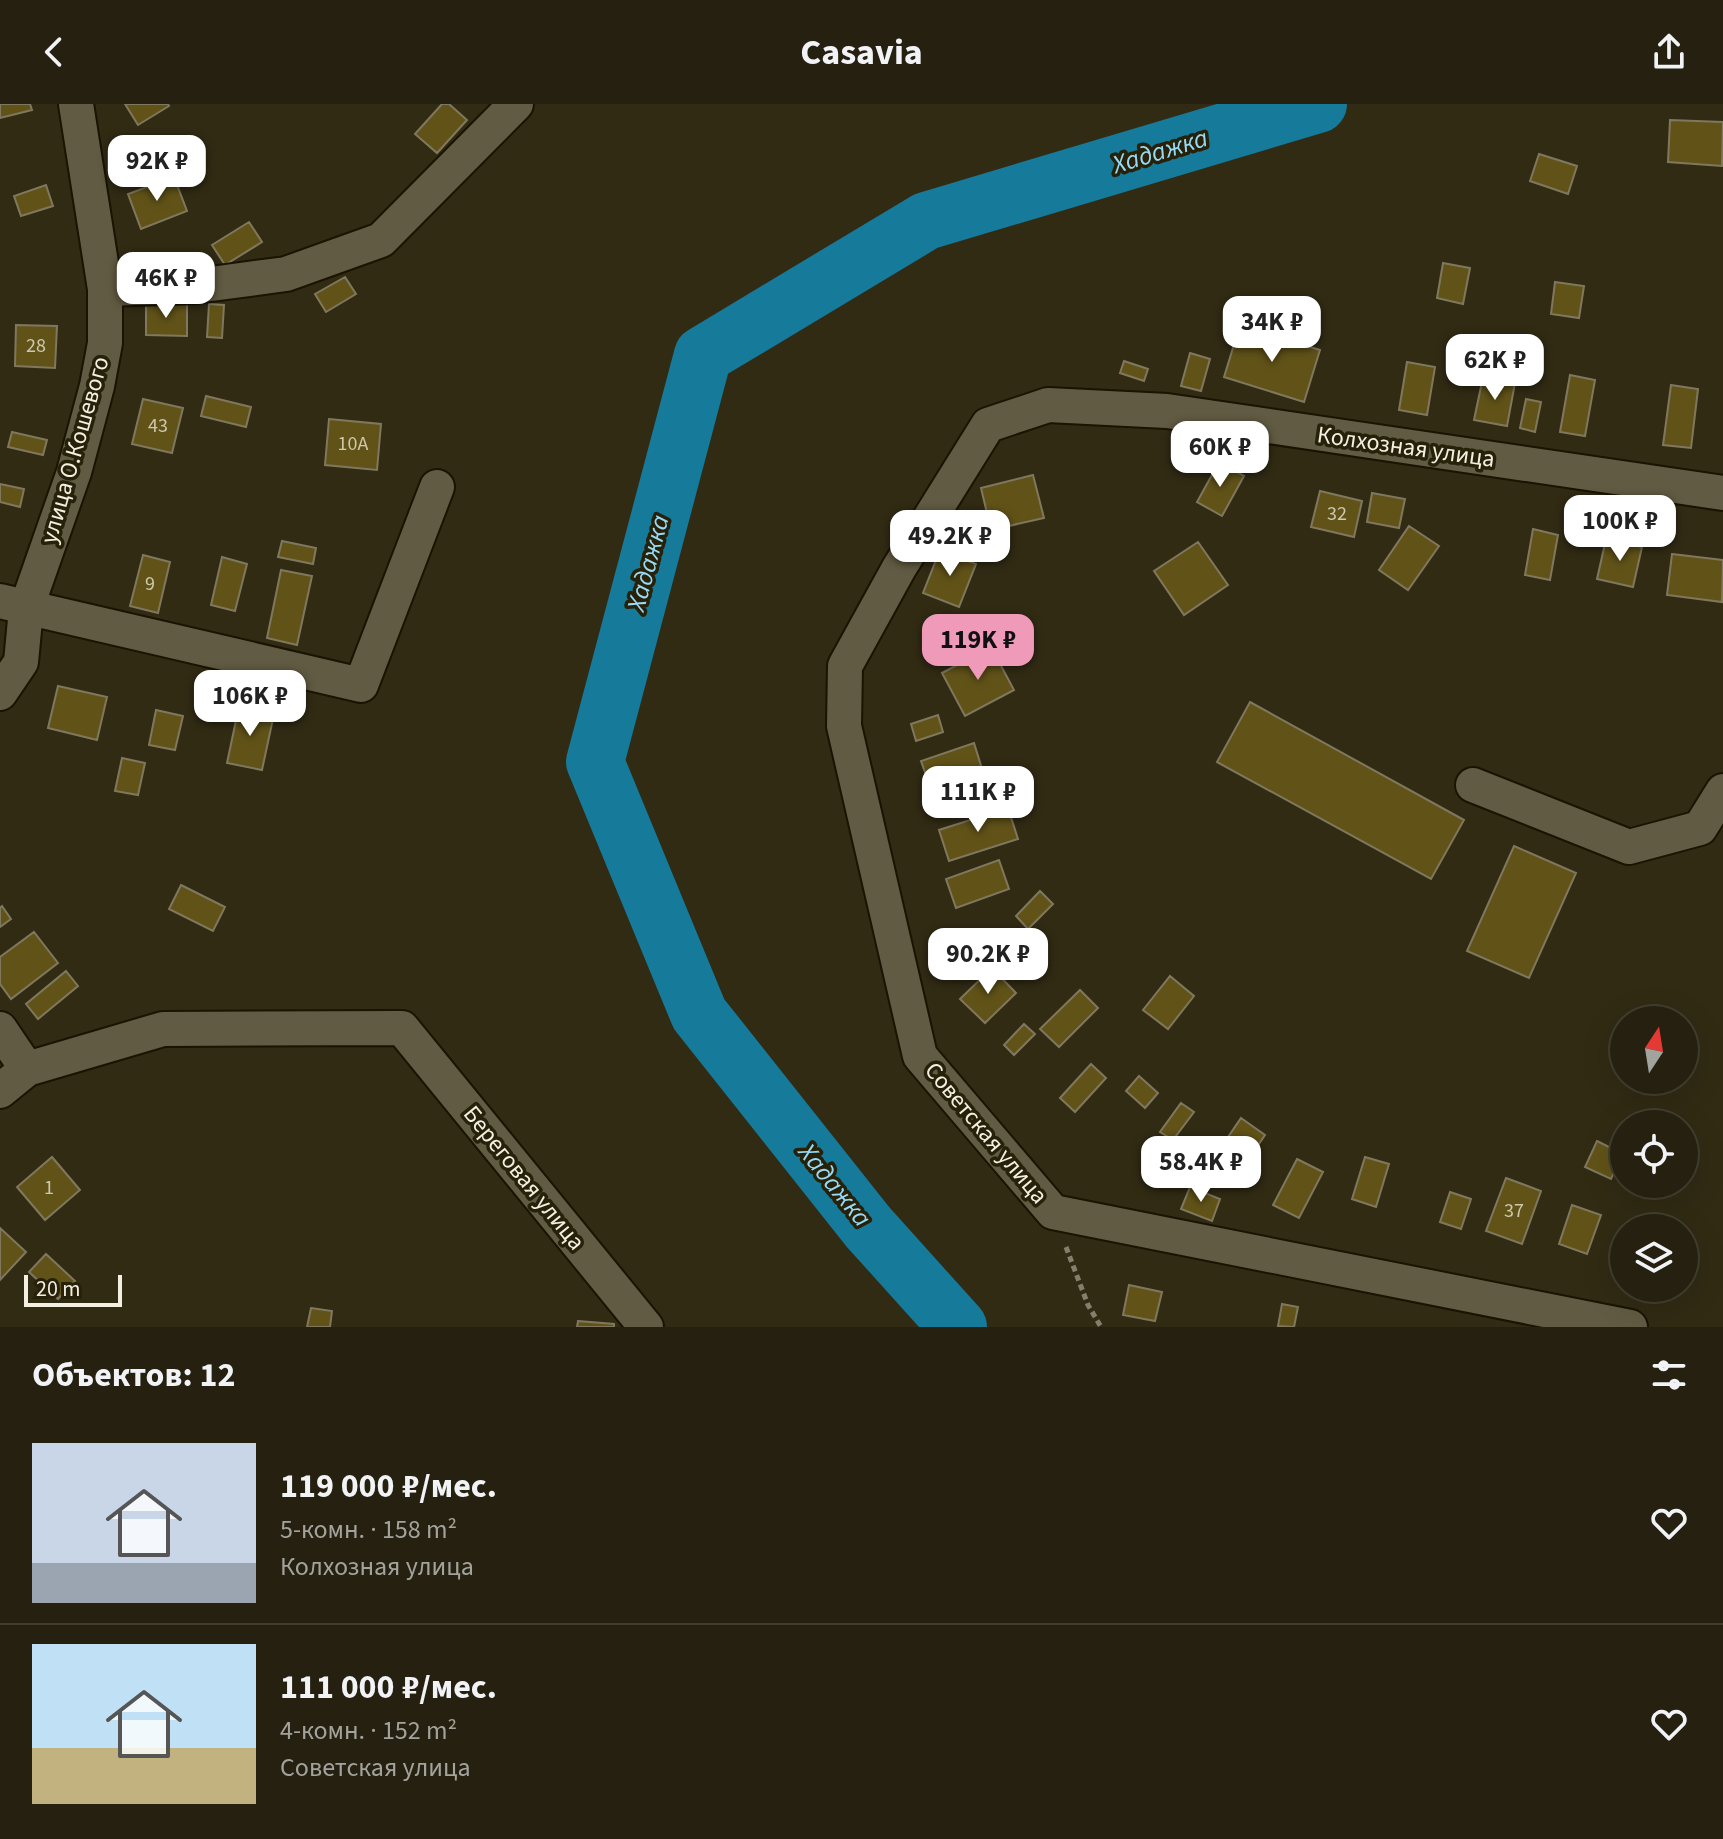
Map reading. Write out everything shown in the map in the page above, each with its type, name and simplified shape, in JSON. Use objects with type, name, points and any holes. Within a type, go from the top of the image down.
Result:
[{"type":"street","name":"улица О.Кошевого","points":[[0,693],[21,662],[13,605],[74,472],[105,343],[105,289],[76,104]]},
{"type":"street","points":[[105,289],[196,286],[286,274],[381,240],[516,104]]},
{"type":"street","name":"Колхозная улица","points":[[845,666],[899,568],[988,425],[1048,405],[1167,411],[1723,493]]},
{"type":"street","points":[[13,605],[361,685],[437,487]]},
{"type":"street","name":"Советская улица","points":[[845,666],[844,726],[920,1056],[1053,1212],[1630,1327]]},
{"type":"street","points":[[1473,785],[1629,847],[1700,828],[1723,791]]},
{"type":"street","name":"Береговая улица","points":[[27,1069],[163,1029],[402,1028],[646,1327]]},
{"type":"street","points":[[0,1029],[27,1069],[0,1091]]},
{"type":"path","points":[[1053,1212],[1088,1305],[1101,1327]]},
{"type":"building","points":[[0,104],[30,104],[32,110],[0,118]]},
{"type":"building","points":[[125,104],[168,104],[169,106],[138,125]]},
{"type":"building","points":[[442,104],[449,104],[467,120],[437,153],[415,134]]},
{"type":"building","points":[[1670,120],[1723,122],[1722,166],[1668,162]]},
{"type":"building","points":[[1539,154],[1577,166],[1568,194],[1530,181]]},
{"type":"building","points":[[174,177],[187,211],[141,229],[128,194]]},
{"type":"building","points":[[46,185],[53,206],[21,216],[14,196]]},
{"type":"building","points":[[249,222],[262,242],[225,265],[212,245]]},
{"type":"building","points":[[1443,263],[1470,268],[1463,304],[1437,298]]},
{"type":"building","points":[[345,277],[356,294],[326,312],[315,294]]},
{"type":"building","points":[[1555,282],[1584,286],[1579,318],[1551,314]]},
{"type":"building","points":[[146,303],[187,304],[187,336],[146,335]]},
{"type":"building","points":[[209,304],[224,305],[222,338],[207,337]]},
{"type":"building","points":[[16,325],[57,326],[55,368],[15,366]]},
{"type":"building","points":[[1240,325],[1320,350],[1304,402],[1224,377]]},
{"type":"building","points":[[1190,353],[1210,359],[1201,391],[1181,386]]},
{"type":"building","points":[[1124,361],[1148,369],[1144,381],[1120,373]]},
{"type":"building","points":[[1407,362],[1435,367],[1427,415],[1399,410]]},
{"type":"building","points":[[1570,375],[1595,380],[1585,436],[1560,432]]},
{"type":"building","points":[[1483,377],[1515,383],[1507,426],[1474,420]]},
{"type":"building","points":[[1671,385],[1698,389],[1691,448],[1663,445]]},
{"type":"building","points":[[206,396],[251,407],[246,427],[201,416]]},
{"type":"building","points":[[143,399],[183,408],[172,453],[132,444]]},
{"type":"building","points":[[1526,399],[1541,402],[1535,432],[1520,428]]},
{"type":"building","points":[[329,419],[381,424],[377,470],[325,465]]},
{"type":"building","points":[[12,432],[47,440],[43,455],[8,447]]},
{"type":"building","points":[[1219,462],[1244,476],[1222,516],[1197,502]]},
{"type":"building","points":[[1033,475],[1044,518],[991,530],[981,488]]},
{"type":"building","points":[[0,484],[24,489],[20,507],[0,502]]},
{"type":"building","points":[[1320,491],[1362,501],[1354,537],[1311,527]]},
{"type":"building","points":[[1372,493],[1405,499],[1399,528],[1367,522]]},
{"type":"building","points":[[1409,526],[1439,546],[1408,590],[1379,570]]},
{"type":"building","points":[[1533,529],[1558,535],[1550,580],[1525,575]]},
{"type":"building","points":[[1606,539],[1642,547],[1633,587],[1597,579]]},
{"type":"building","points":[[282,541],[316,548],[313,564],[278,557]]},
{"type":"building","points":[[1198,542],[1228,585],[1184,615],[1154,571]]},
{"type":"building","points":[[940,550],[976,564],[959,607],[923,593]]},
{"type":"building","points":[[1672,554],[1723,560],[1722,602],[1667,595]]},
{"type":"building","points":[[143,555],[170,562],[158,613],[130,606]]},
{"type":"building","points":[[222,557],[247,564],[235,611],[211,605]]},
{"type":"building","points":[[281,570],[312,576],[297,645],[267,638]]},
{"type":"building","points":[[991,647],[1014,690],[965,716],[942,673]]},
{"type":"building","points":[[58,686],[107,697],[97,740],[48,728]]},
{"type":"building","points":[[1250,702],[1464,820],[1431,879],[1217,762]]},
{"type":"building","points":[[239,706],[274,714],[262,770],[227,763]]},
{"type":"building","points":[[156,710],[183,716],[175,750],[149,745]]},
{"type":"building","points":[[938,715],[943,732],[916,741],[911,724]]},
{"type":"building","points":[[974,743],[983,772],[931,789],[921,761]]},
{"type":"building","points":[[122,758],[145,763],[138,795],[115,791]]},
{"type":"building","points":[[1008,808],[1018,839],[949,861],[939,830]]},
{"type":"building","points":[[1514,846],[1576,873],[1529,978],[1467,951]]},
{"type":"building","points":[[999,860],[1009,889],[956,908],[946,879]]},
{"type":"building","points":[[181,885],[225,907],[213,931],[169,909]]},
{"type":"building","points":[[1040,891],[1053,904],[1028,929],[1016,916]]},
{"type":"building","points":[[2,906],[11,919],[0,927],[0,908]]},
{"type":"building","points":[[34,932],[58,963],[11,999],[0,984],[0,957]]},
{"type":"building","points":[[992,968],[1016,993],[985,1023],[960,999]]},
{"type":"building","points":[[66,971],[78,986],[38,1019],[26,1004]]},
{"type":"building","points":[[1170,976],[1194,996],[1168,1029],[1143,1010]]},
{"type":"building","points":[[1080,990],[1098,1008],[1059,1047],[1040,1029]]},
{"type":"building","points":[[1024,1024],[1035,1034],[1014,1055],[1004,1045]]},
{"type":"building","points":[[1091,1064],[1106,1078],[1075,1112],[1060,1098]]},
{"type":"building","points":[[1139,1076],[1158,1093],[1145,1108],[1126,1091]]},
{"type":"building","points":[[1181,1103],[1194,1112],[1173,1140],[1160,1132]]},
{"type":"building","points":[[1241,1118],[1265,1135],[1230,1187],[1205,1171]]},
{"type":"building","points":[[1597,1141],[1610,1148],[1610,1179],[1585,1167]]},
{"type":"building","points":[[52,1157],[80,1190],[45,1220],[17,1187]]},
{"type":"building","points":[[1365,1157],[1389,1164],[1376,1207],[1352,1199]]},
{"type":"building","points":[[1297,1159],[1323,1172],[1299,1218],[1273,1205]]},
{"type":"building","points":[[1506,1178],[1541,1191],[1522,1244],[1486,1231]]},
{"type":"building","points":[[1190,1187],[1220,1199],[1212,1221],[1181,1209]]},
{"type":"building","points":[[1450,1192],[1471,1199],[1461,1229],[1440,1222]]},
{"type":"building","points":[[1572,1205],[1601,1215],[1587,1254],[1559,1244]]},
{"type":"building","points":[[0,1228],[26,1252],[0,1280]]},
{"type":"building","points":[[46,1254],[75,1281],[58,1299],[29,1272]]},
{"type":"building","points":[[1129,1285],[1162,1292],[1155,1321],[1123,1315]]},
{"type":"building","points":[[1282,1304],[1298,1307],[1294,1327],[1278,1326]]},
{"type":"building","points":[[311,1308],[332,1311],[330,1327],[307,1327]]},
{"type":"building","points":[[578,1321],[614,1324],[614,1327],[577,1327]]},
{"type":"waterway","name":"Хадажка","points":[[958,1327],[868,1227],[699,1014],[595,762],[703,355],[926,221],[1318,104]]}]
